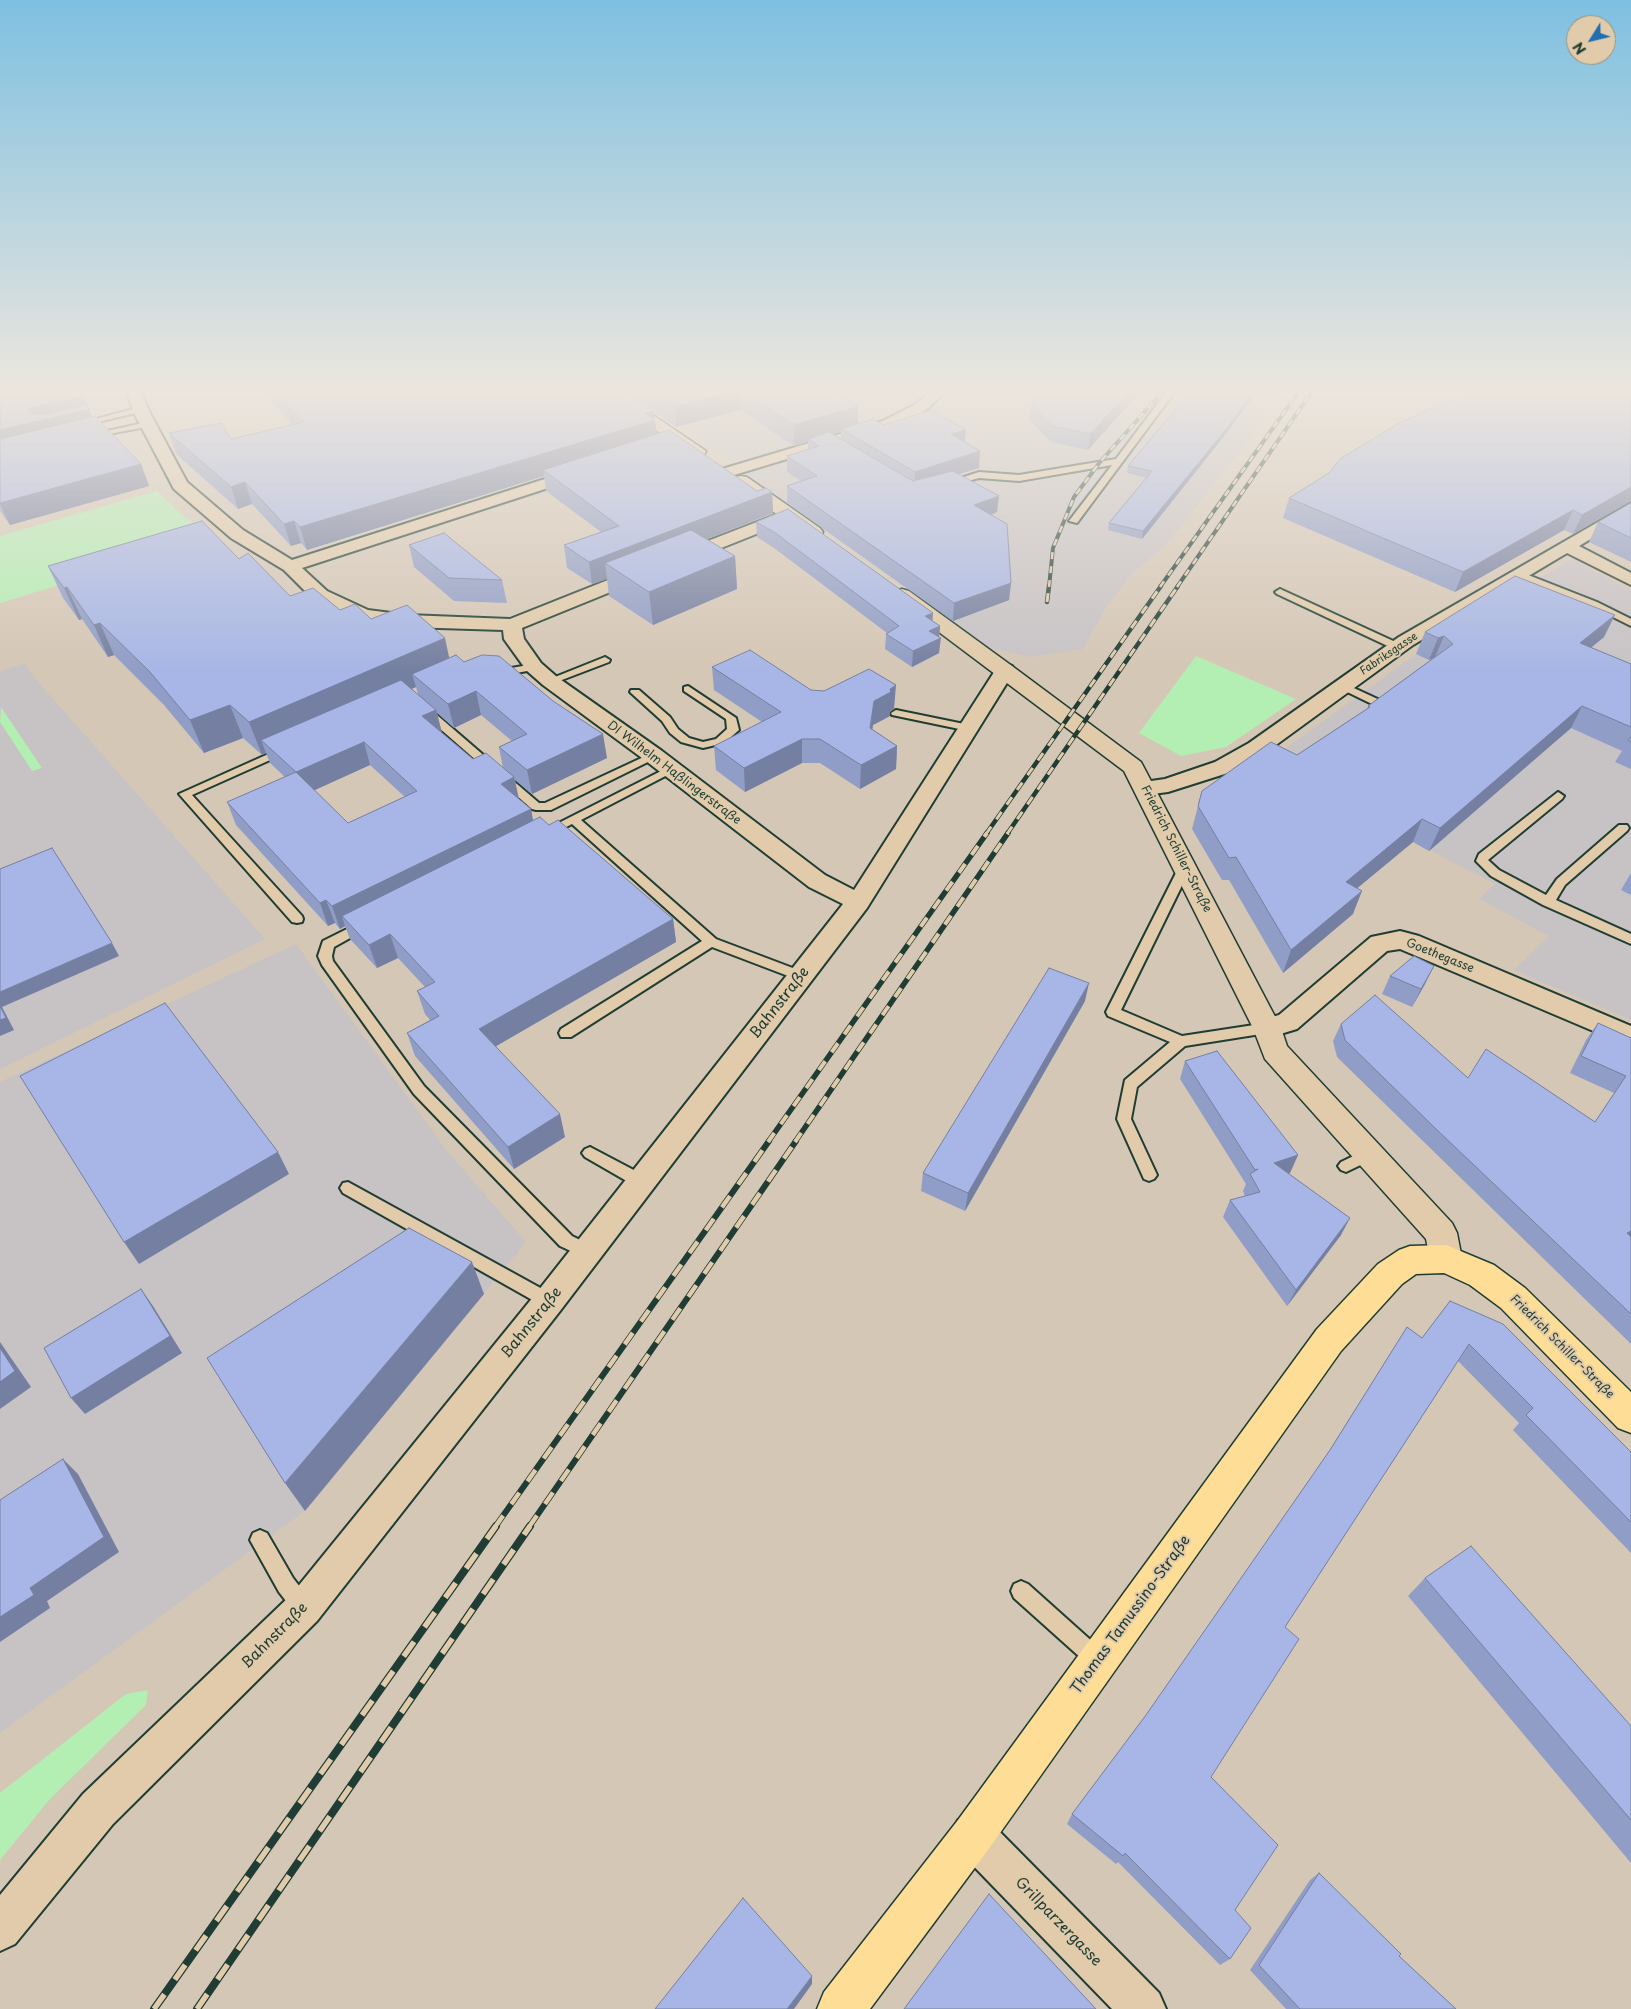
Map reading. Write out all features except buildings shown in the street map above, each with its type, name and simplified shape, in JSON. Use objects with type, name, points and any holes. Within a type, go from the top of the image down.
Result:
[{"type":"main road","name":"Friedrich Schiller-Straße","points":[[1446,1259],[1482,1275],[1513,1298],[1631,1416]]},
{"type":"main road","name":"Thomas Tamussino-Straße","points":[[841,2009],[973,1835],[1329,1340],[1390,1274],[1410,1260],[1446,1259]]},
{"type":"street","points":[[179,484],[237,534],[290,566],[320,595],[364,615],[408,621],[512,625],[790,515]]},
{"type":"street","points":[[290,566],[545,484]]},
{"type":"street","points":[[745,484],[830,543]]},
{"type":"street","name":"Fabriksgasse","points":[[1145,788],[1168,785],[1223,767],[1262,750],[1343,686],[1398,647],[1631,508]]},
{"type":"street","points":[[1566,546],[1631,580]]},
{"type":"street","name":"Friedrich Schiller-Straße","points":[[884,582],[1005,670],[1132,767],[1145,788],[1267,1028],[1276,1051],[1357,1161],[1441,1233],[1446,1259]]},
{"type":"street","name":"DI Wilhelm Haßlingerstraße","points":[[512,625],[514,638],[542,674],[663,763],[817,881],[858,902]]},
{"type":"street","name":"Bahnstraße","points":[[0,1929],[98,1809],[304,1608],[588,1252],[858,902],[1005,670]]},
{"type":"street","name":"Goethegasse","points":[[1267,1028],[1288,1022],[1380,943],[1400,940],[1410,942],[1631,1037]]},
{"type":"street","name":"Grillparzergasse","points":[[973,1835],[1143,2009]]},
{"type":"lane","points":[[941,486],[949,484]]},
{"type":"lane","points":[[1074,521],[1102,484]]},
{"type":"lane","points":[[1518,574],[1594,604],[1631,623]]},
{"type":"lane","points":[[1280,592],[1398,647]]},
{"type":"lane","points":[[487,673],[542,674],[605,660]]},
{"type":"lane","points":[[1343,686],[1379,703]]},
{"type":"lane","points":[[635,692],[666,719],[674,732],[685,740],[703,745],[720,741],[733,730],[731,718],[688,689]]},
{"type":"lane","points":[[416,702],[536,806],[547,806],[663,763]]},
{"type":"lane","points":[[896,713],[969,728]]},
{"type":"lane","points":[[297,744],[185,794],[298,919]]},
{"type":"lane","points":[[529,841],[573,818],[663,763]]},
{"type":"lane","points":[[1558,796],[1483,857],[1482,861],[1495,873],[1548,902],[1580,918],[1631,939]]},
{"type":"lane","points":[[573,818],[711,942],[801,976]]},
{"type":"lane","points":[[1548,902],[1561,882],[1623,828]]},
{"type":"lane","points":[[1181,1041],[1113,1012],[1185,867]]},
{"type":"lane","points":[[378,917],[333,940],[325,950],[327,962],[419,1090],[566,1241],[588,1252]]},
{"type":"lane","points":[[566,1033],[711,942]]},
{"type":"lane","points":[[1149,1175],[1124,1119],[1130,1084],[1181,1041],[1267,1028]]},
{"type":"lane","points":[[590,1154],[642,1182]]},
{"type":"lane","points":[[348,1188],[549,1301]]},
{"type":"lane","points":[[260,1540],[286,1585],[304,1608]]},
{"type":"lane","points":[[1021,1591],[1099,1660]]},
{"type":"shaded area","points":[[760,484],[1215,484],[1167,544],[1132,574],[1106,608],[1083,649],[1031,657],[990,648]]},
{"type":"shaded area","points":[[1572,559],[1631,590],[1631,1020],[1514,970],[1549,936],[1479,899],[1495,884],[1264,764],[1440,637]]},
{"type":"shaded area","points":[[25,663],[32,675],[265,939],[0,1069],[0,671]]},
{"type":"shaded area","points":[[296,944],[447,1151],[526,1242],[305,1511],[0,1733],[0,1082]]},
{"type":"green space","points":[[157,491],[181,514],[215,538],[0,603],[0,536]]},
{"type":"green space","points":[[1196,656],[1296,699],[1226,747],[1181,756],[1139,733]]},
{"type":"green space","points":[[1,707],[42,768],[32,771],[0,722]]},
{"type":"green space","points":[[148,1690],[146,1705],[50,1799],[0,1860],[0,1793],[126,1694]]},
{"type":"railway","points":[[1049,587],[1053,548],[1074,497],[1084,484]]},
{"type":"railway","points":[[1160,587],[1233,484]]},
{"type":"railway","points":[[1177,587],[1248,484]]},
{"type":"railway","points":[[1047,602],[1049,586]]},
{"type":"railway","points":[[986,834],[1161,586]]},
{"type":"railway","points":[[1007,834],[1178,586]]},
{"type":"railway","points":[[768,1142],[987,833]]},
{"type":"railway","points":[[795,1142],[1008,833]]},
{"type":"railway","points":[[495,1527],[769,1141]]},
{"type":"railway","points":[[529,1527],[796,1141]]},
{"type":"railway","points":[[154,2009],[496,1526]]},
{"type":"railway","points":[[197,2009],[530,1526]]}]
